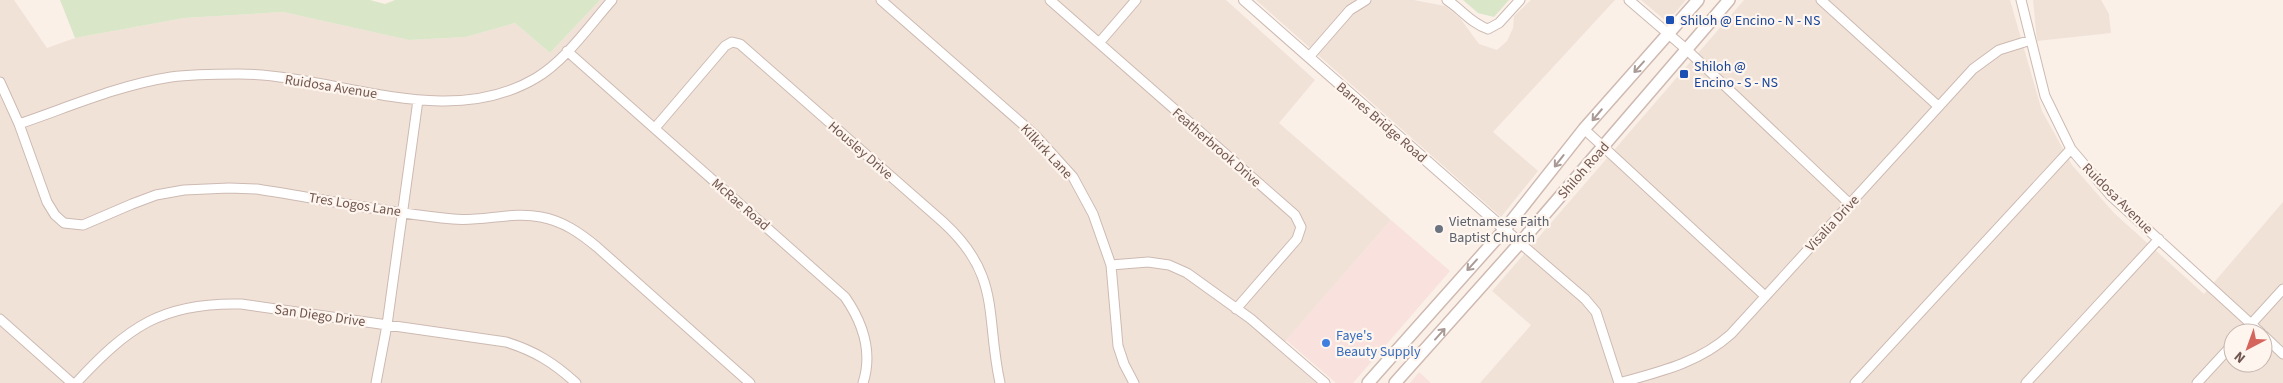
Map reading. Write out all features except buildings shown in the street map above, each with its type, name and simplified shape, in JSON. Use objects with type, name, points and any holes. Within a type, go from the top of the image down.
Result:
[{"type":"main road","name":"Shiloh Road","points":[[1368,383],[1505,229],[1584,130],[1698,0]]},
{"type":"main road","name":"Shiloh Road","points":[[1395,383],[1520,243],[1729,0]]},
{"type":"street","name":"Ruidosa Avenue","points":[[20,124],[113,91],[171,77],[240,74],[276,77],[418,100],[451,102],[484,97],[509,90],[536,78],[567,51],[612,0]]},
{"type":"street","name":"Kilkirk Lane","points":[[881,0],[1036,135],[1054,154],[1084,195],[1111,265],[1118,346],[1124,364],[1134,383]]},
{"type":"street","name":"Featherbrook Drive","points":[[1050,0],[1295,215],[1302,227],[1297,239],[1236,309]]},
{"type":"street","points":[[1099,43],[1136,0]]},
{"type":"street","name":"Barnes Bridge Road","points":[[1244,0],[1520,243]]},
{"type":"street","points":[[1309,57],[1350,10],[1366,0]]},
{"type":"street","points":[[1447,0],[1462,10],[1477,26],[1488,29],[1499,23],[1520,0]]},
{"type":"street","points":[[1629,0],[1686,49],[1850,204]]},
{"type":"street","points":[[1822,0],[1938,106]]},
{"type":"street","name":"Ruidosa Avenue","points":[[2021,0],[2045,96],[2071,149],[2111,196],[2250,323]]},
{"type":"street","name":"Visalia Drive","points":[[1618,383],[1664,370],[1699,357],[1715,348],[1850,204],[1938,106],[1985,58],[1999,50],[2031,40]]},
{"type":"street","name":"Housley Drive","points":[[655,128],[725,46],[732,42],[740,44],[943,222],[965,244],[976,259],[987,284],[993,352],[1000,383]]},
{"type":"street","name":"McRae Road","points":[[567,51],[845,297],[863,328],[867,363],[863,383]]},
{"type":"street","name":"Tres Logos Lane","points":[[0,82],[20,124],[47,202],[55,215],[64,223],[83,225],[156,195],[184,190],[229,188],[257,189],[401,212],[468,220],[522,215],[559,222],[577,231],[597,247],[750,383]]},
{"type":"street","points":[[376,383],[387,325],[401,212],[418,100]]},
{"type":"street","points":[[1584,130],[1765,296]]},
{"type":"street","points":[[1855,383],[2071,149]]},
{"type":"street","points":[[2026,383],[2159,239]]},
{"type":"street","points":[[1520,243],[1585,299],[1596,312],[1618,383]]},
{"type":"street","points":[[1111,265],[1148,262],[1169,265],[1187,273],[1268,333],[1325,383]]},
{"type":"street","points":[[2252,323],[2283,289]]},
{"type":"street","name":"San Diego Drive","points":[[76,383],[115,344],[142,323],[189,307],[214,303],[241,304],[515,344],[531,349],[548,359],[576,383]]},
{"type":"street","points":[[0,319],[72,383]]},
{"type":"street","name":"Ruidosa Avenue","points":[[2273,344],[2283,354]]},
{"type":"street","points":[[2197,383],[2223,355]]},
{"type":"shaded area","points":[[0,0],[14,0],[47,48],[75,38],[184,18],[283,12],[409,40],[466,37],[515,23],[550,53],[600,0],[1226,0],[1315,80],[1279,123],[1391,220],[1279,349],[1316,383],[0,383]]},
{"type":"shaded area","points":[[1256,0],[1414,0],[1445,6],[1460,18],[1479,44],[1497,50],[1507,41],[1513,28],[1514,16],[1531,0],[1615,0],[1493,132],[1538,171],[1501,217]]},
{"type":"shaded area","points":[[1641,0],[1686,0],[1667,22]]},
{"type":"shaded area","points":[[1744,0],[2010,0],[2042,111],[2072,165],[2114,213],[2204,294],[2283,202],[2283,383],[1480,383],[1531,325],[1492,291]]},
{"type":"shaded area","points":[[2033,0],[2101,0],[2109,14],[2111,33],[2037,41]]},
{"type":"shaded area","points":[[1391,220],[1450,271],[1353,383],[1336,383],[1286,340]]},
{"type":"shaded area","points":[[1419,372],[1431,383],[1410,383]]},
{"type":"green space","points":[[60,0],[370,0],[385,4],[395,0],[600,0],[550,53],[515,23],[466,37],[409,40],[283,12],[184,18],[75,38]]},
{"type":"green space","points":[[1463,0],[1509,0],[1494,17],[1478,13]]},
{"type":"place","name":"Shiloh @ Encino - N - NS","points":[[1670,20]]},
{"type":"place","name":"Shiloh @ Encino - S - NS","points":[[1684,74]]},
{"type":"place","name":"Vietnamese Faith Baptist Church","points":[[1439,229]]},
{"type":"place","name":"Faye's Beauty Supply","points":[[1326,343]]}]
